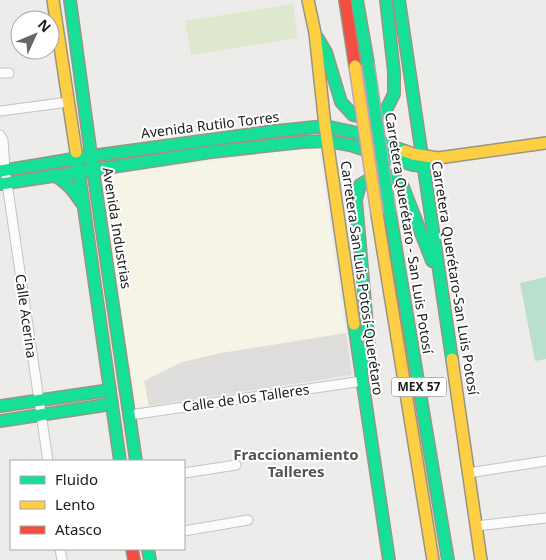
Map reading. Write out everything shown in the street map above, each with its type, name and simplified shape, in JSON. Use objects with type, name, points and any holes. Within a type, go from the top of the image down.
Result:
[{"type":"main road","name":"Avenida Industrias","points":[[53,0],[120,460]]},
{"type":"main road","name":"Avenida Industrias","points":[[70,0],[136,460]]},
{"type":"main road","name":"Carretera San Luis Potosí-Querétaro","points":[[308,0],[315,33],[327,141],[389,560]]},
{"type":"main road","name":"Carretera Querétaro - San Luis Potosí","points":[[345,0],[432,560]]},
{"type":"main road","name":"Carretera Querétaro - San Luis Potosí","points":[[357,0],[390,213],[448,560]]},
{"type":"main road","points":[[315,33],[326,52],[341,102],[354,115],[371,118],[386,110],[394,94],[394,72],[386,0]]},
{"type":"main road","name":"Carretera Querétaro-San Luis Potosí","points":[[399,0],[481,560]]},
{"type":"main road","name":"Avenida Rutilo Torres","points":[[3,170],[91,156],[325,126],[353,132],[413,154],[422,160],[413,165],[350,145],[327,141],[303,142],[211,152],[4,184]]},
{"type":"main road","points":[[54,162],[67,150],[73,131]]},
{"type":"main road","points":[[422,160],[546,143]]},
{"type":"main road","points":[[53,175],[63,179],[74,190],[84,207]]},
{"type":"main road","points":[[362,375],[369,349],[356,200],[360,185],[369,178],[382,175],[394,178],[403,187],[440,279]]},
{"type":"main road","points":[[0,406],[110,390]]},
{"type":"main road","points":[[0,421],[112,404]]},
{"type":"main road","points":[[423,560],[427,524]]},
{"type":"street","points":[[0,111],[68,102]]},
{"type":"street","name":"Calle Acerina","points":[[0,135],[3,140],[4,184],[48,460]]},
{"type":"street","name":"Calle de los Talleres","points":[[130,415],[362,375]]},
{"type":"street","points":[[468,473],[546,461]]},
{"type":"street","points":[[185,473],[236,465]]},
{"type":"street","points":[[476,526],[546,518]]},
{"type":"street","points":[[185,532],[248,520]]},
{"type":"shaded area","points":[[319,149],[352,375],[134,408],[102,176],[284,151]]},
{"type":"shaded area","points":[[346,333],[352,375],[149,406],[144,381],[182,362],[221,353]]},
{"type":"green space","points":[[293,4],[298,38],[191,55],[185,21]]},
{"type":"green space","points":[[546,277],[546,359],[535,361],[520,283]]},
{"type":"traffic: fast","points":[[70,0],[136,460]]},
{"type":"traffic: fast","points":[[357,0],[368,63]]},
{"type":"traffic: fast","points":[[317,37],[326,52],[341,102],[353,115],[371,118],[386,110],[394,94],[394,72],[386,0]]},
{"type":"traffic: fast","points":[[399,0],[452,359]]},
{"type":"traffic: fast","points":[[368,63],[390,213]]},
{"type":"traffic: fast","points":[[0,171],[91,156],[325,126],[353,132],[405,151]]},
{"type":"traffic: fast","points":[[0,184],[211,152],[303,142],[327,141],[350,145],[413,165],[422,166],[428,163]]},
{"type":"traffic: fast","points":[[76,152],[120,460]]},
{"type":"traffic: fast","points":[[53,175],[69,186],[81,202]]},
{"type":"traffic: fast","points":[[361,369],[369,349],[356,200],[360,185],[372,178],[385,175],[394,178],[403,187],[432,261]]},
{"type":"traffic: fast","points":[[390,213],[448,560]]},
{"type":"traffic: fast","points":[[354,324],[389,560]]},
{"type":"traffic: fast","points":[[0,406],[110,390]]},
{"type":"traffic: fast","points":[[0,421],[112,404]]},
{"type":"traffic: fast","points":[[148,550],[150,560]]},
{"type":"traffic: slow","points":[[53,0],[76,152]]},
{"type":"traffic: slow","points":[[308,0],[315,33],[325,126],[354,324]]},
{"type":"traffic: slow","points":[[355,66],[377,214]]},
{"type":"traffic: slow","points":[[405,151],[438,158],[546,143]]},
{"type":"traffic: slow","points":[[377,214],[433,560]]},
{"type":"traffic: slow","points":[[452,359],[481,560]]},
{"type":"traffic: jam","points":[[345,0],[355,66]]},
{"type":"traffic: jam","points":[[132,550],[134,560]]},
{"type":"district","name":"Fraccionamiento Talleres","points":[[296,464]]}]
